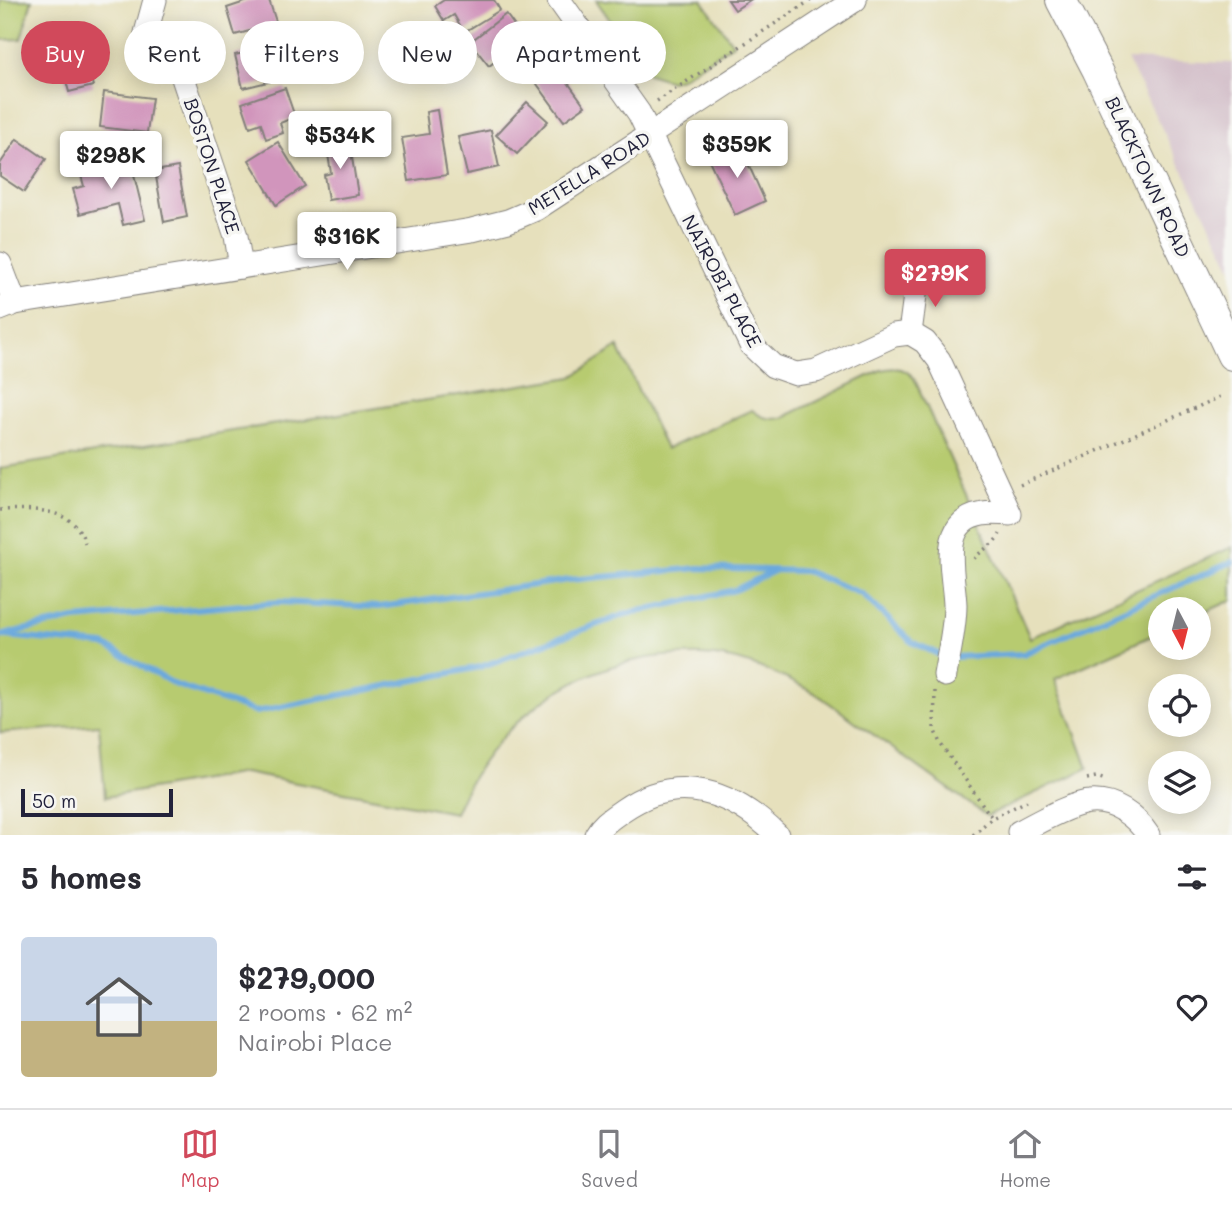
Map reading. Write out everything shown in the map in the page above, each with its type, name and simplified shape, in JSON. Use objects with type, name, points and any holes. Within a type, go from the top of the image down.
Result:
[{"type":"main road","name":"BLACKTOWN ROAD","points":[[1061,0],[1097,69],[1232,355]]},
{"type":"street","name":"BOSTON PLACE","points":[[155,0],[146,33],[173,48],[236,236],[240,267]]},
{"type":"street","name":"NAIROBI PLACE","points":[[559,0],[639,113],[751,345],[773,366],[796,374],[816,371],[894,335],[910,333]]},
{"type":"street","name":"METELLA ROAD","points":[[7,306],[472,230],[508,221],[536,209],[855,0]]},
{"type":"street","points":[[0,264],[7,306]]},
{"type":"street","points":[[917,280],[910,333],[925,342],[939,360],[1006,504],[964,521],[954,531],[951,548],[955,609],[945,675]]},
{"type":"street","points":[[596,835],[602,825],[638,800],[668,791],[701,790],[731,800],[757,815],[777,835]]},
{"type":"street","points":[[1019,832],[1057,813],[1089,802],[1120,807],[1142,825],[1148,835]]},
{"type":"path","points":[[657,101],[811,0]]},
{"type":"path","points":[[1006,504],[1220,397]]},
{"type":"path","points":[[0,510],[49,511],[72,521],[81,530],[85,543]]},
{"type":"path","points":[[973,835],[992,818]]},
{"type":"shaded area","points":[[1127,59],[1232,63],[1232,268]]},
{"type":"green space","points":[[0,0],[32,0],[26,21],[21,21],[21,39],[0,40]]},
{"type":"green space","points":[[596,0],[702,0],[733,44],[681,78],[671,81],[666,79],[666,21],[611,21]]},
{"type":"green space","points":[[618,347],[666,449],[752,410],[766,418],[782,418],[881,370],[903,370],[914,378],[1030,638],[1232,547],[1232,600],[1211,610],[1211,597],[1148,597],[1148,637],[1055,679],[1088,768],[987,816],[818,695],[768,670],[714,656],[672,655],[631,661],[593,673],[558,691],[526,715],[497,743],[474,776],[455,813],[244,773],[105,797],[99,725],[0,733],[0,468],[572,377]]},
{"type":"building","points":[[251,0],[269,0],[276,21],[240,21],[240,34],[235,35],[227,8]]},
{"type":"building","points":[[444,0],[494,0],[500,10],[477,24],[477,21],[458,21],[454,15],[444,21],[435,6]]},
{"type":"building","points":[[728,0],[750,0],[735,10]]},
{"type":"building","points":[[506,14],[511,21],[497,21]]},
{"type":"building","points":[[491,26],[489,66],[477,51],[477,37]]},
{"type":"building","points":[[240,54],[240,76],[235,55]]},
{"type":"building","points":[[67,84],[92,84],[93,86],[69,92]]},
{"type":"building","points":[[242,84],[260,84],[243,88]]},
{"type":"building","points":[[537,84],[569,84],[585,106],[564,121]]},
{"type":"building","points":[[285,88],[295,117],[280,123],[283,133],[266,139],[261,123],[250,127],[242,103]]},
{"type":"building","points":[[104,92],[152,98],[147,133],[100,127]]},
{"type":"building","points":[[527,102],[548,121],[517,154],[496,135]]},
{"type":"building","points":[[437,110],[447,175],[409,181],[402,138],[429,134],[426,112]]},
{"type":"building","points":[[491,130],[499,167],[467,174],[458,137]]},
{"type":"building","points":[[17,139],[46,159],[24,192],[0,176],[0,164]]},
{"type":"building","points":[[349,139],[358,195],[328,200],[324,175],[331,173],[326,142]]},
{"type":"building","points":[[278,142],[305,186],[276,205],[249,160]]},
{"type":"building","points":[[740,146],[765,201],[735,215],[709,160]]},
{"type":"building","points":[[130,159],[145,220],[123,225],[118,204],[80,214],[73,189],[84,186],[80,172]]},
{"type":"building","points":[[178,167],[187,217],[164,222],[155,171]]},
{"type":"waterway","points":[[953,657],[1023,654],[1232,562]]},
{"type":"waterway","points":[[0,635],[74,619],[279,602],[379,607],[569,580],[699,568],[805,571],[862,594],[912,642],[942,656]]},
{"type":"waterway","points":[[5,636],[104,645],[176,685],[256,712],[480,667],[626,614],[735,590],[774,571]]}]
